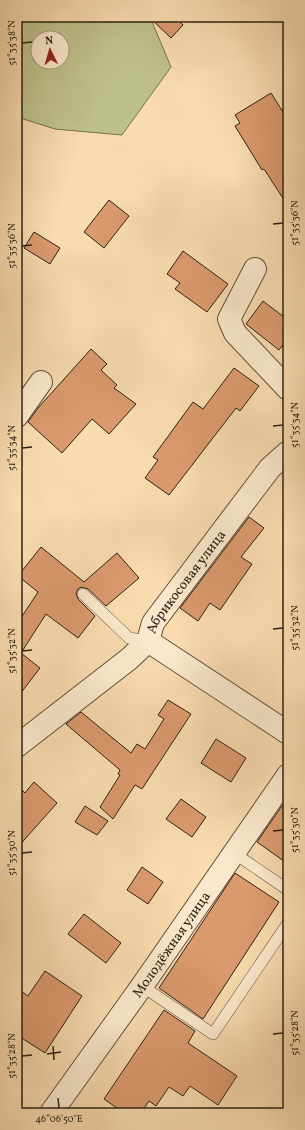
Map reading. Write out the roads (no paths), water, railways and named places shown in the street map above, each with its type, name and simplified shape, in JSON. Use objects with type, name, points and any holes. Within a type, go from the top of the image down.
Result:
[{"type":"street","points":[[254,269],[229,319],[235,333],[288,389]]},
{"type":"street","points":[[17,416],[41,382]]},
{"type":"street","name":"Абрикосовая улица","points":[[17,746],[129,659],[148,641],[153,623],[270,468],[288,452]]},
{"type":"street","points":[[148,641],[288,733]]},
{"type":"street","name":"Молодёжная улица","points":[[51,1113],[142,986],[288,775]]},
{"type":"lane","points":[[83,594],[129,638],[148,641]]},
{"type":"lane","points":[[234,853],[288,890]]},
{"type":"lane","points":[[142,986],[213,1034],[288,923]]}]
